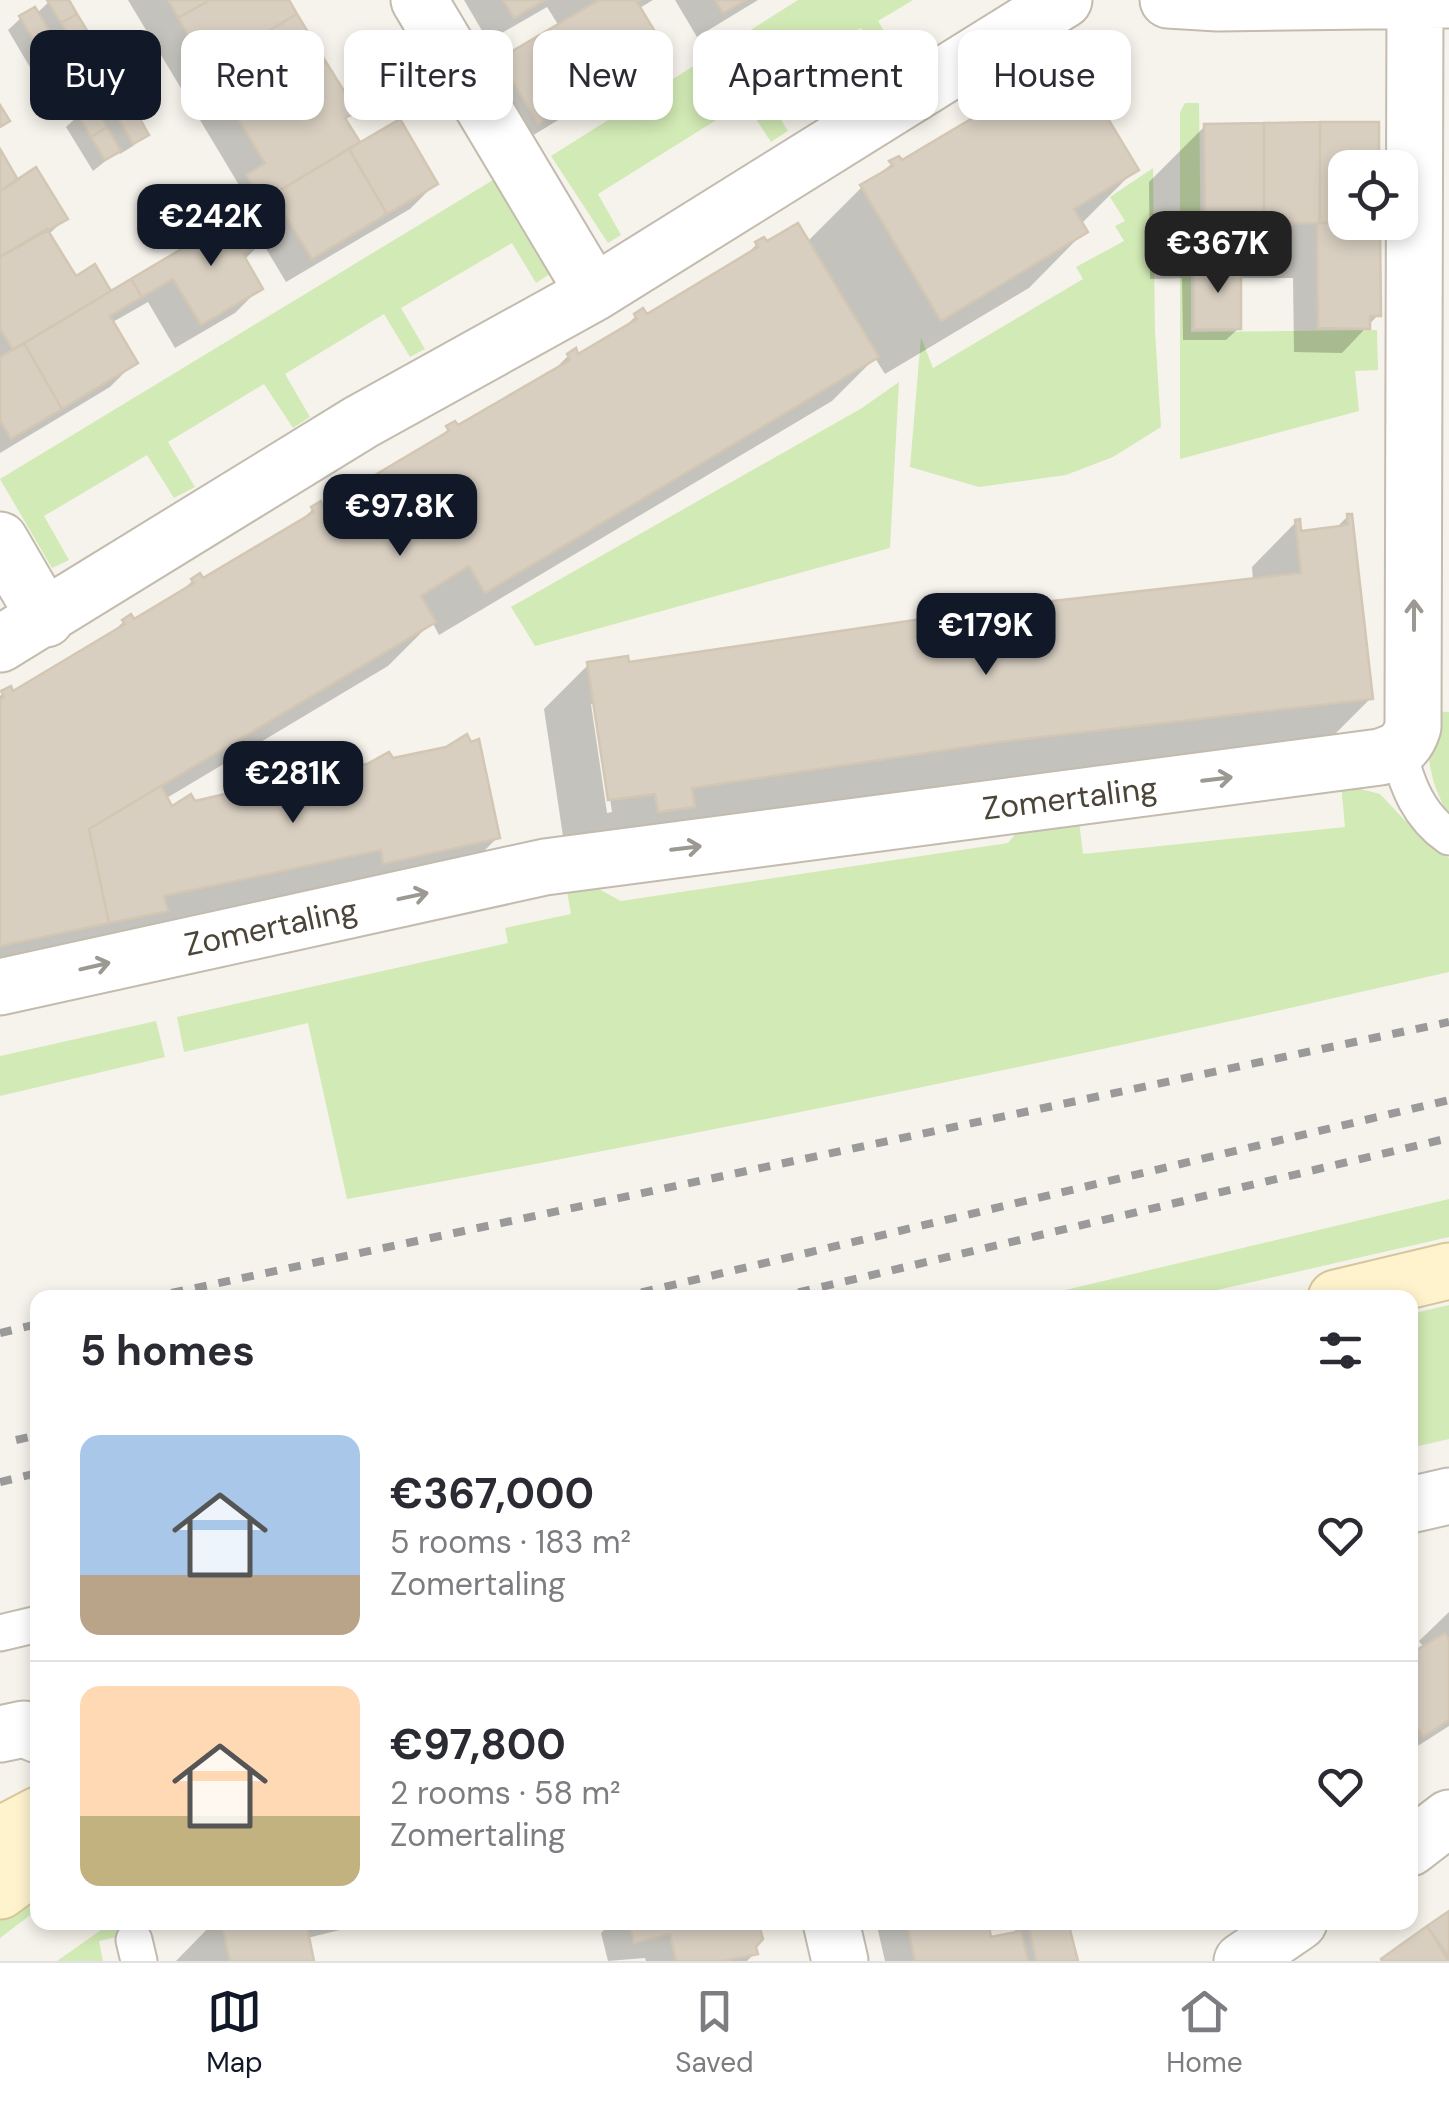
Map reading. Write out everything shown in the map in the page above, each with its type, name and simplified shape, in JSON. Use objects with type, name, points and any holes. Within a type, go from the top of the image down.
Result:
[{"type":"street","points":[[419,0],[594,293]]},
{"type":"street","points":[[0,644],[361,422],[594,293],[1064,0]]},
{"type":"street","points":[[1168,0],[1449,0]]},
{"type":"street","points":[[1398,752],[1409,740],[1413,726],[1415,0]]},
{"type":"street","points":[[0,540],[46,618]]},
{"type":"street","name":"Zomertaling","points":[[0,987],[545,867],[1398,752]]},
{"type":"street","points":[[1369,1290],[1449,1271]]},
{"type":"street","points":[[1418,1503],[1449,1496]]},
{"type":"street","points":[[0,1734],[24,1729],[30,1732]]},
{"type":"street","points":[[1418,1842],[1449,1818]]},
{"type":"street","points":[[0,1835],[30,1819]]},
{"type":"street","points":[[0,1891],[30,1868]]},
{"type":"street","points":[[833,1930],[840,1961]]},
{"type":"street","points":[[1242,1961],[1288,1930]]},
{"type":"lane","points":[[1398,752],[1420,809],[1449,838]]},
{"type":"lane","points":[[0,1632],[30,1626]]},
{"type":"green space","points":[[798,0],[913,0],[878,21],[883,30],[750,30]]},
{"type":"green space","points":[[693,66],[693,120],[716,120],[598,194],[621,235],[608,243],[551,156],[608,120],[673,120],[673,79]]},
{"type":"green space","points":[[1185,103],[1199,103],[1201,254],[1191,255],[1191,332],[1377,330],[1378,370],[1355,371],[1359,411],[1180,459],[1180,112]]},
{"type":"green space","points":[[757,120],[781,120],[788,131],[771,142]]},
{"type":"green space","points":[[1153,168],[1155,331],[1161,427],[1113,457],[1066,475],[979,487],[910,467],[921,337],[933,368],[1083,279],[1076,267],[1124,241],[1115,226],[1125,221],[1110,197]]},
{"type":"green space","points":[[498,177],[558,269],[536,283],[512,243],[401,308],[425,349],[410,357],[384,314],[285,374],[310,417],[293,428],[264,384],[168,442],[195,487],[174,498],[147,455],[44,516],[69,560],[52,568],[0,479]]},
{"type":"green space","points":[[899,382],[890,548],[535,646],[511,607],[862,408]]},
{"type":"green space","points":[[1431,711],[1449,712],[1449,815],[1436,790],[1430,765]]},
{"type":"green space","points":[[1341,784],[1380,794],[1428,845],[1449,858],[1449,972],[899,1092],[347,1199],[308,1023],[184,1052],[177,1017],[508,943],[505,928],[571,914],[567,891],[595,887],[621,901],[1008,843],[1026,821],[1078,813],[1083,854],[1345,827]]},
{"type":"green space","points":[[156,1021],[165,1057],[0,1096],[0,1056]]},
{"type":"green space","points":[[1449,1199],[1449,1237],[1218,1290],[1066,1290]]},
{"type":"green space","points":[[1449,1305],[1449,1439],[1418,1446],[1418,1312]]},
{"type":"green space","points":[[30,1888],[30,1915],[0,1938],[0,1911]]},
{"type":"green space","points":[[101,1930],[147,1930],[99,1941],[103,1961],[57,1961]]},
{"type":"building","points":[[47,0],[69,0],[77,14],[61,23]]},
{"type":"building","points":[[168,0],[210,0],[178,18]]},
{"type":"building","points":[[210,0],[289,0],[297,14],[270,30],[185,30],[178,18]]},
{"type":"building","points":[[503,0],[545,0],[514,18]]},
{"type":"building","points":[[599,0],[640,0],[637,2],[654,30],[551,30]]},
{"type":"building","points":[[715,0],[746,0],[723,13]]},
{"type":"building","points":[[35,7],[49,30],[30,30],[30,34],[19,16]]},
{"type":"building","points":[[77,14],[87,30],[65,30],[61,23]]},
{"type":"building","points":[[297,14],[307,30],[270,30]]},
{"type":"building","points":[[533,39],[533,116],[513,82],[513,51]]},
{"type":"building","points":[[324,63],[344,91],[344,120],[360,142],[262,201],[246,175],[265,163],[238,120],[324,120]]},
{"type":"building","points":[[0,105],[10,121],[0,127]]},
{"type":"building","points":[[81,120],[103,120],[107,127],[91,137]]},
{"type":"building","points":[[119,120],[141,120],[149,135],[133,144]]},
{"type":"building","points":[[401,120],[438,184],[387,214],[349,149]]},
{"type":"building","points":[[969,120],[1109,120],[1139,170],[1074,209],[1088,232],[941,321],[860,185],[893,166],[889,161],[899,156],[902,160]]},
{"type":"building","points":[[1320,122],[1379,122],[1379,150],[1328,150],[1328,223],[1320,223]]},
{"type":"building","points":[[1320,122],[1320,223],[1264,224],[1264,123]]},
{"type":"building","points":[[1264,123],[1264,224],[1205,224],[1204,124]]},
{"type":"building","points":[[107,127],[121,151],[105,160],[91,137]]},
{"type":"building","points":[[0,149],[18,180],[0,191]]},
{"type":"building","points":[[349,149],[387,214],[312,259],[284,213],[258,228],[247,210]]},
{"type":"building","points":[[36,167],[68,219],[0,257],[0,191]]},
{"type":"building","points":[[247,210],[267,241],[243,254],[263,289],[201,325],[173,279],[142,297],[131,279]]},
{"type":"building","points":[[798,223],[879,357],[485,593],[469,566],[421,596],[436,622],[89,829],[109,923],[0,946],[0,700],[4,697],[1,691],[11,686],[13,691],[125,624],[122,620],[131,614],[134,619],[194,583],[191,579],[200,573],[203,578],[314,512],[311,507],[321,501],[323,506],[449,431],[446,426],[455,421],[458,425],[570,360],[567,354],[576,348],[578,354],[637,319],[634,314],[643,308],[647,314],[758,247],[755,242],[764,237],[767,241]]},
{"type":"building","points":[[1317,223],[1328,223],[1328,240],[1380,240],[1381,316],[1370,316],[1370,329],[1318,328]]},
{"type":"building","points":[[47,229],[76,276],[95,264],[111,291],[13,350],[0,329],[0,257]]},
{"type":"building","points":[[1241,262],[1241,329],[1194,329],[1194,263]]},
{"type":"building","points":[[131,279],[142,297],[110,316],[138,363],[62,409],[24,343]]},
{"type":"building","points":[[24,343],[62,409],[11,439],[0,420],[0,357]]},
{"type":"building","points":[[1347,514],[1352,514],[1373,699],[999,742],[692,788],[695,807],[658,812],[655,794],[608,800],[587,662],[628,656],[629,662],[1017,605],[1301,573],[1295,520],[1300,519],[1301,531],[1348,525]]},
{"type":"building","points":[[467,734],[471,742],[479,739],[500,838],[383,864],[381,850],[164,896],[168,911],[109,923],[89,829],[161,786],[172,806],[191,794],[195,801],[225,794],[246,782],[251,789],[281,782],[301,770],[306,777],[336,770],[356,758],[361,765],[389,752],[393,758],[446,747]]},
{"type":"building","points":[[1445,1633],[1449,1640],[1449,1720],[1423,1737],[1418,1729],[1418,1649]]},
{"type":"building","points":[[1449,1911],[1449,1957],[1427,1926]]},
{"type":"building","points":[[1427,1926],[1449,1961],[1382,1961],[1381,1959]]},
{"type":"building","points":[[223,1930],[308,1930],[314,1961],[230,1961]]},
{"type":"building","points":[[631,1930],[760,1930],[763,1939],[756,1947],[758,1954],[724,1961],[676,1961],[670,1934],[634,1943]]},
{"type":"building","points":[[909,1930],[990,1930],[991,1937],[1021,1931],[1028,1961],[915,1961]]},
{"type":"building","points":[[1030,1930],[1070,1930],[1078,1961],[1036,1961]]},
{"type":"railway","points":[[186,1290],[1449,1022]]},
{"type":"railway","points":[[652,1290],[1449,1100]]},
{"type":"railway","points":[[809,1290],[1449,1138]]},
{"type":"railway","points":[[0,1333],[30,1326]]},
{"type":"railway","points":[[16,1440],[30,1437]]},
{"type":"railway","points":[[0,1482],[30,1475]]}]
